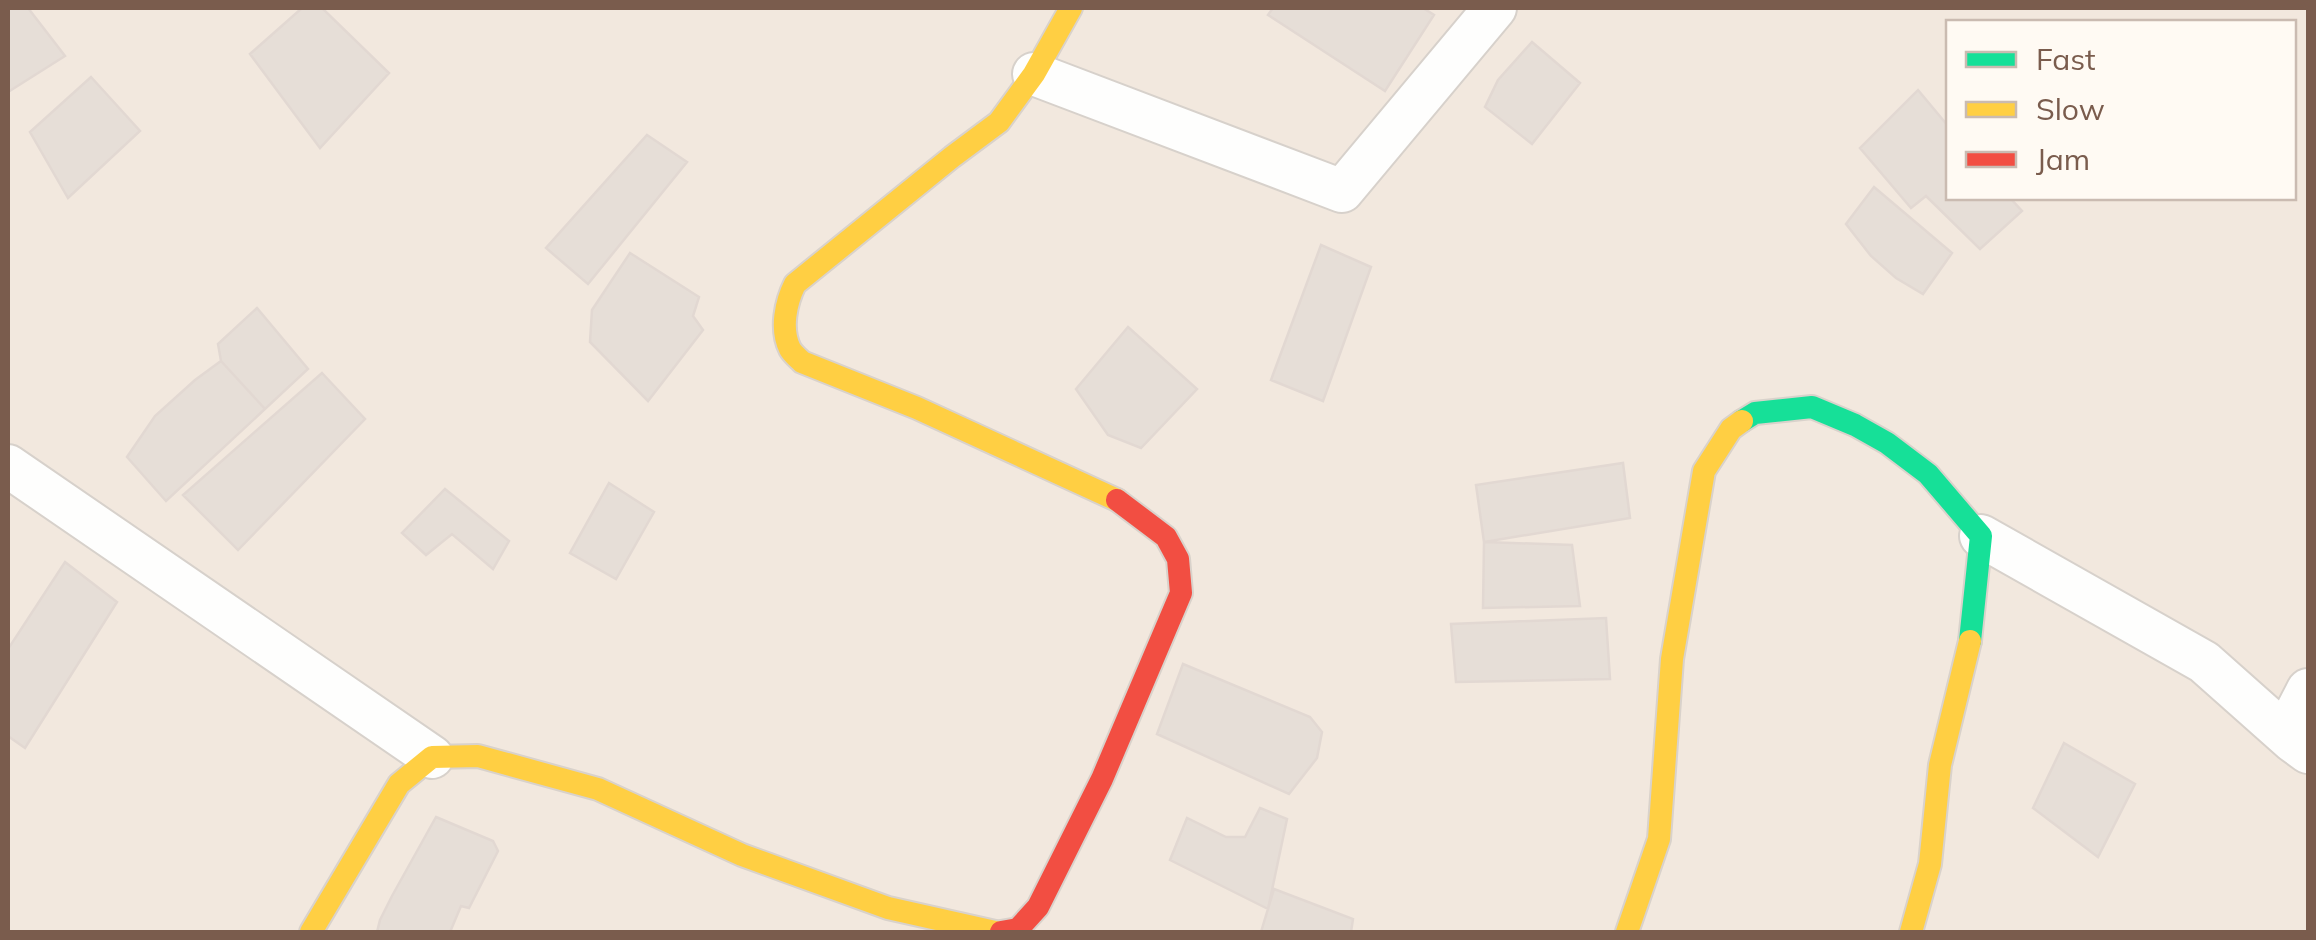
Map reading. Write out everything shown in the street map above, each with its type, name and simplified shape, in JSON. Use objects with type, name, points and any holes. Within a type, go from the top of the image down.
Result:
[{"type":"street","points":[[8,466],[432,757],[478,756],[598,789],[742,855],[888,908],[998,932],[1018,928],[1038,906],[1102,779],[1181,593],[1178,559],[1166,537],[1123,503],[917,408],[802,362],[790,349],[785,304],[795,284],[999,122],[1034,74],[1071,8]]},
{"type":"street","points":[[1034,74],[1342,191],[1495,8]]},
{"type":"street","points":[[1627,932],[1659,839],[1672,659],[1704,472],[1731,430],[1755,413],[1812,408],[1887,443],[1928,474],[1981,536],[2204,662],[2301,746]]},
{"type":"street","points":[[1911,932],[1930,864],[1940,765],[1969,647],[1981,536]]},
{"type":"street","points":[[2301,746],[2294,717],[2308,690]]},
{"type":"street","points":[[311,932],[399,784],[432,757]]},
{"type":"shaded area","points":[[8,8],[2308,8],[2308,932],[8,932]]},
{"type":"building","points":[[8,8],[28,8],[65,56],[8,92]]},
{"type":"building","points":[[302,8],[322,8],[389,73],[320,148],[250,54]]},
{"type":"building","points":[[1273,8],[1423,8],[1434,15],[1385,91],[1268,15]]},
{"type":"building","points":[[1532,42],[1580,83],[1532,144],[1485,107],[1498,80]]},
{"type":"building","points":[[91,77],[140,131],[68,198],[30,132]]},
{"type":"building","points":[[1918,90],[1946,124],[1946,200],[2012,200],[2022,211],[1980,249],[1926,196],[1911,208],[1860,148]]},
{"type":"building","points":[[647,135],[687,162],[588,284],[546,248]]},
{"type":"building","points":[[1874,187],[1952,253],[1923,294],[1896,278],[1871,256],[1846,224]]},
{"type":"building","points":[[1321,245],[1371,267],[1323,401],[1271,380]]},
{"type":"building","points":[[630,253],[699,297],[693,316],[703,330],[648,401],[590,342],[592,310]]},
{"type":"building","points":[[257,308],[308,369],[265,409],[221,361],[218,344]]},
{"type":"building","points":[[1128,327],[1197,389],[1141,448],[1108,435],[1076,389]]},
{"type":"building","points":[[221,361],[265,409],[166,501],[127,457],[155,416]]},
{"type":"building","points":[[322,373],[365,419],[238,550],[183,495]]},
{"type":"building","points":[[1623,463],[1630,518],[1484,542],[1476,485]]},
{"type":"building","points":[[609,483],[654,512],[616,579],[570,553]]},
{"type":"building","points":[[445,489],[509,541],[493,569],[452,534],[426,555],[402,533]]},
{"type":"building","points":[[1484,542],[1572,545],[1580,606],[1483,608]]},
{"type":"building","points":[[65,562],[117,602],[25,748],[8,736],[8,649]]},
{"type":"building","points":[[1606,618],[1610,679],[1456,682],[1451,624]]},
{"type":"building","points":[[1183,664],[1310,717],[1322,732],[1317,758],[1289,794],[1157,734]]},
{"type":"building","points":[[2064,743],[2135,784],[2098,857],[2033,808]]},
{"type":"building","points":[[1260,808],[1287,819],[1268,909],[1170,860],[1187,818],[1226,837],[1245,837]]},
{"type":"building","points":[[436,817],[493,841],[498,851],[469,908],[461,906],[450,932],[377,932],[392,896]]},
{"type":"building","points":[[1274,889],[1353,919],[1351,932],[1261,932]]},
{"type":"traffic: fast","points":[[1742,421],[1755,413],[1812,407],[1887,443],[1928,474],[1981,536],[1970,641]]},
{"type":"traffic: slow","points":[[1071,8],[1034,74],[999,122],[795,284],[787,307],[785,333],[790,349],[802,362],[917,408],[1117,500]]},
{"type":"traffic: slow","points":[[1627,932],[1659,839],[1672,659],[1704,471],[1731,429],[1742,421]]},
{"type":"traffic: slow","points":[[1911,932],[1930,864],[1940,765],[1970,641]]},
{"type":"traffic: slow","points":[[311,932],[399,784],[432,757],[478,756],[598,789],[742,855],[888,908],[995,932]]},
{"type":"traffic: jam","points":[[1001,932],[1018,929],[1038,907],[1102,779],[1181,593],[1178,559],[1166,537],[1117,500]]}]
